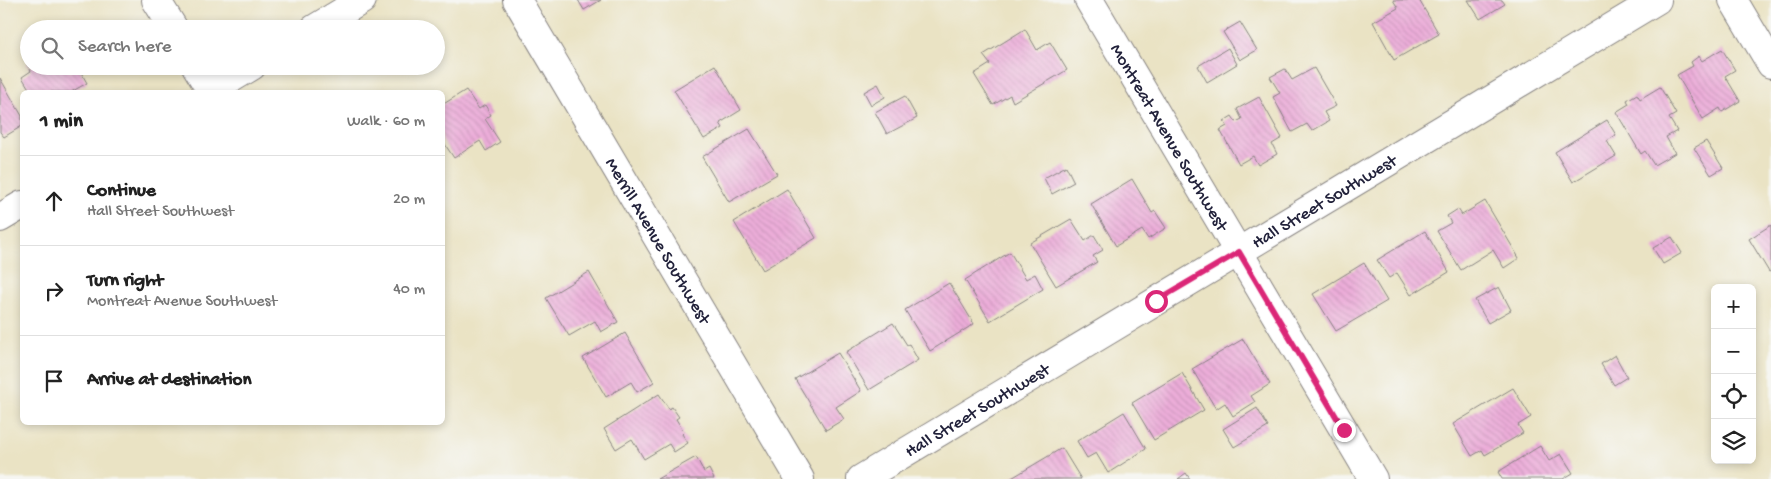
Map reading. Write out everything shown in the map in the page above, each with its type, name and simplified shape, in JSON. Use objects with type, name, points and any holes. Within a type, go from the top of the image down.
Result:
[{"type":"street","points":[[156,0],[168,20]]},
{"type":"street","points":[[329,20],[362,0]]},
{"type":"street","name":"Merrill Avenue Southwest","points":[[517,0],[800,479]]},
{"type":"street","name":"Montreat Avenue Southwest","points":[[1090,0],[1373,479]]},
{"type":"street","name":"Hall Street Southwest","points":[[861,479],[1657,0]]},
{"type":"street","points":[[1732,0],[1771,64]]},
{"type":"street","points":[[201,75],[209,90]]},
{"type":"street","points":[[213,90],[237,75]]},
{"type":"street","points":[[0,218],[20,206]]},
{"type":"building","points":[[578,0],[601,0],[584,10]]},
{"type":"building","points":[[1393,0],[1419,0],[1439,34],[1394,60],[1373,22],[1398,8]]},
{"type":"building","points":[[1468,0],[1502,0],[1505,4],[1480,19]]},
{"type":"building","points":[[1240,22],[1257,50],[1240,60],[1223,32]]},
{"type":"building","points":[[1025,29],[1037,50],[1050,42],[1067,70],[1013,102],[1010,95],[993,105],[974,74],[990,64],[983,55]]},
{"type":"building","points":[[1228,48],[1237,64],[1207,82],[1198,66]]},
{"type":"building","points":[[1722,49],[1735,70],[1725,76],[1740,101],[1722,112],[1720,108],[1703,119],[1677,75],[1693,66],[1691,62],[1699,56],[1702,61]]},
{"type":"building","points":[[715,65],[741,110],[720,123],[723,128],[704,139],[674,90]]},
{"type":"building","points":[[1314,68],[1336,106],[1324,112],[1329,121],[1312,131],[1307,124],[1292,132],[1273,97],[1280,93],[1270,77],[1285,69],[1292,80]]},
{"type":"building","points":[[25,75],[82,75],[87,83],[75,90],[30,90],[22,77]]},
{"type":"building","points":[[0,78],[20,113],[20,127],[4,137],[0,132]]},
{"type":"building","points":[[878,84],[885,97],[871,105],[864,92]]},
{"type":"building","points":[[1660,87],[1676,114],[1669,118],[1677,131],[1666,137],[1675,153],[1654,165],[1645,151],[1641,154],[1616,112],[1629,104],[1627,100],[1637,94],[1640,99]]},
{"type":"building","points":[[466,90],[479,109],[485,105],[491,115],[485,119],[500,142],[486,151],[480,141],[454,158],[445,144],[445,103]]},
{"type":"building","points":[[905,96],[917,118],[887,134],[875,112]]},
{"type":"building","points":[[1259,97],[1282,138],[1272,144],[1277,154],[1258,165],[1253,156],[1239,164],[1220,130],[1227,126],[1224,121],[1232,116],[1236,122],[1242,119],[1237,109]]},
{"type":"building","points":[[1607,120],[1616,135],[1607,141],[1616,156],[1573,182],[1555,152]]},
{"type":"building","points":[[749,129],[777,174],[729,202],[702,157]]},
{"type":"building","points":[[1706,141],[1723,168],[1711,175],[1694,148]]},
{"type":"building","points":[[1066,166],[1074,182],[1052,194],[1044,178]]},
{"type":"building","points":[[1132,179],[1152,213],[1155,211],[1166,228],[1148,239],[1142,230],[1116,246],[1091,204]]},
{"type":"building","points":[[787,189],[816,238],[763,270],[734,222]]},
{"type":"building","points":[[1485,201],[1519,258],[1504,268],[1493,250],[1461,270],[1437,231],[1451,223],[1447,216],[1458,209],[1462,215]]},
{"type":"building","points":[[1071,219],[1085,241],[1094,235],[1103,250],[1093,256],[1097,262],[1056,286],[1030,243]]},
{"type":"building","points":[[1771,225],[1771,271],[1769,272],[1749,239]]},
{"type":"building","points":[[1425,231],[1449,272],[1411,295],[1397,273],[1389,278],[1377,260]]},
{"type":"building","points":[[1672,237],[1682,253],[1663,264],[1653,248]]},
{"type":"building","points":[[1010,252],[1026,279],[1035,274],[1043,289],[990,321],[965,280]]},
{"type":"building","points":[[1364,263],[1387,301],[1336,331],[1313,294]]},
{"type":"building","points":[[589,272],[618,322],[601,332],[595,321],[569,336],[546,298]]},
{"type":"building","points":[[949,283],[974,324],[930,351],[905,310]]},
{"type":"building","points":[[1499,287],[1511,310],[1488,323],[1475,300]]},
{"type":"building","points":[[893,323],[907,345],[909,344],[918,360],[869,390],[846,352]]},
{"type":"building","points":[[625,333],[654,382],[637,392],[631,382],[606,397],[583,358]]},
{"type":"building","points":[[1243,339],[1270,384],[1251,396],[1255,402],[1233,416],[1225,403],[1216,409],[1192,369]]},
{"type":"building","points":[[838,353],[861,391],[836,407],[844,419],[826,430],[795,379]]},
{"type":"building","points":[[1615,355],[1627,377],[1614,385],[1601,364]]},
{"type":"building","points":[[1182,373],[1204,410],[1154,440],[1132,403]]},
{"type":"building","points":[[1513,388],[1531,417],[1518,425],[1523,433],[1485,455],[1482,450],[1472,456],[1453,424]]},
{"type":"building","points":[[659,394],[669,409],[672,407],[679,417],[676,419],[688,443],[674,452],[669,444],[644,459],[632,439],[616,449],[604,429]]},
{"type":"building","points":[[1257,408],[1268,427],[1234,447],[1223,429]]},
{"type":"building","points":[[1124,412],[1146,449],[1108,473],[1096,453],[1087,458],[1077,441]]},
{"type":"building","points":[[1540,446],[1549,461],[1561,454],[1573,473],[1563,479],[1502,479],[1498,472]]},
{"type":"building","points":[[1062,448],[1081,479],[1010,479]]},
{"type":"building","points":[[696,457],[704,472],[709,469],[714,479],[657,479]]},
{"type":"building","points":[[1186,473],[1190,479],[1178,479]]},
{"type":"route","points":[[1156,301],[1239,252],[1344,430]]}]
